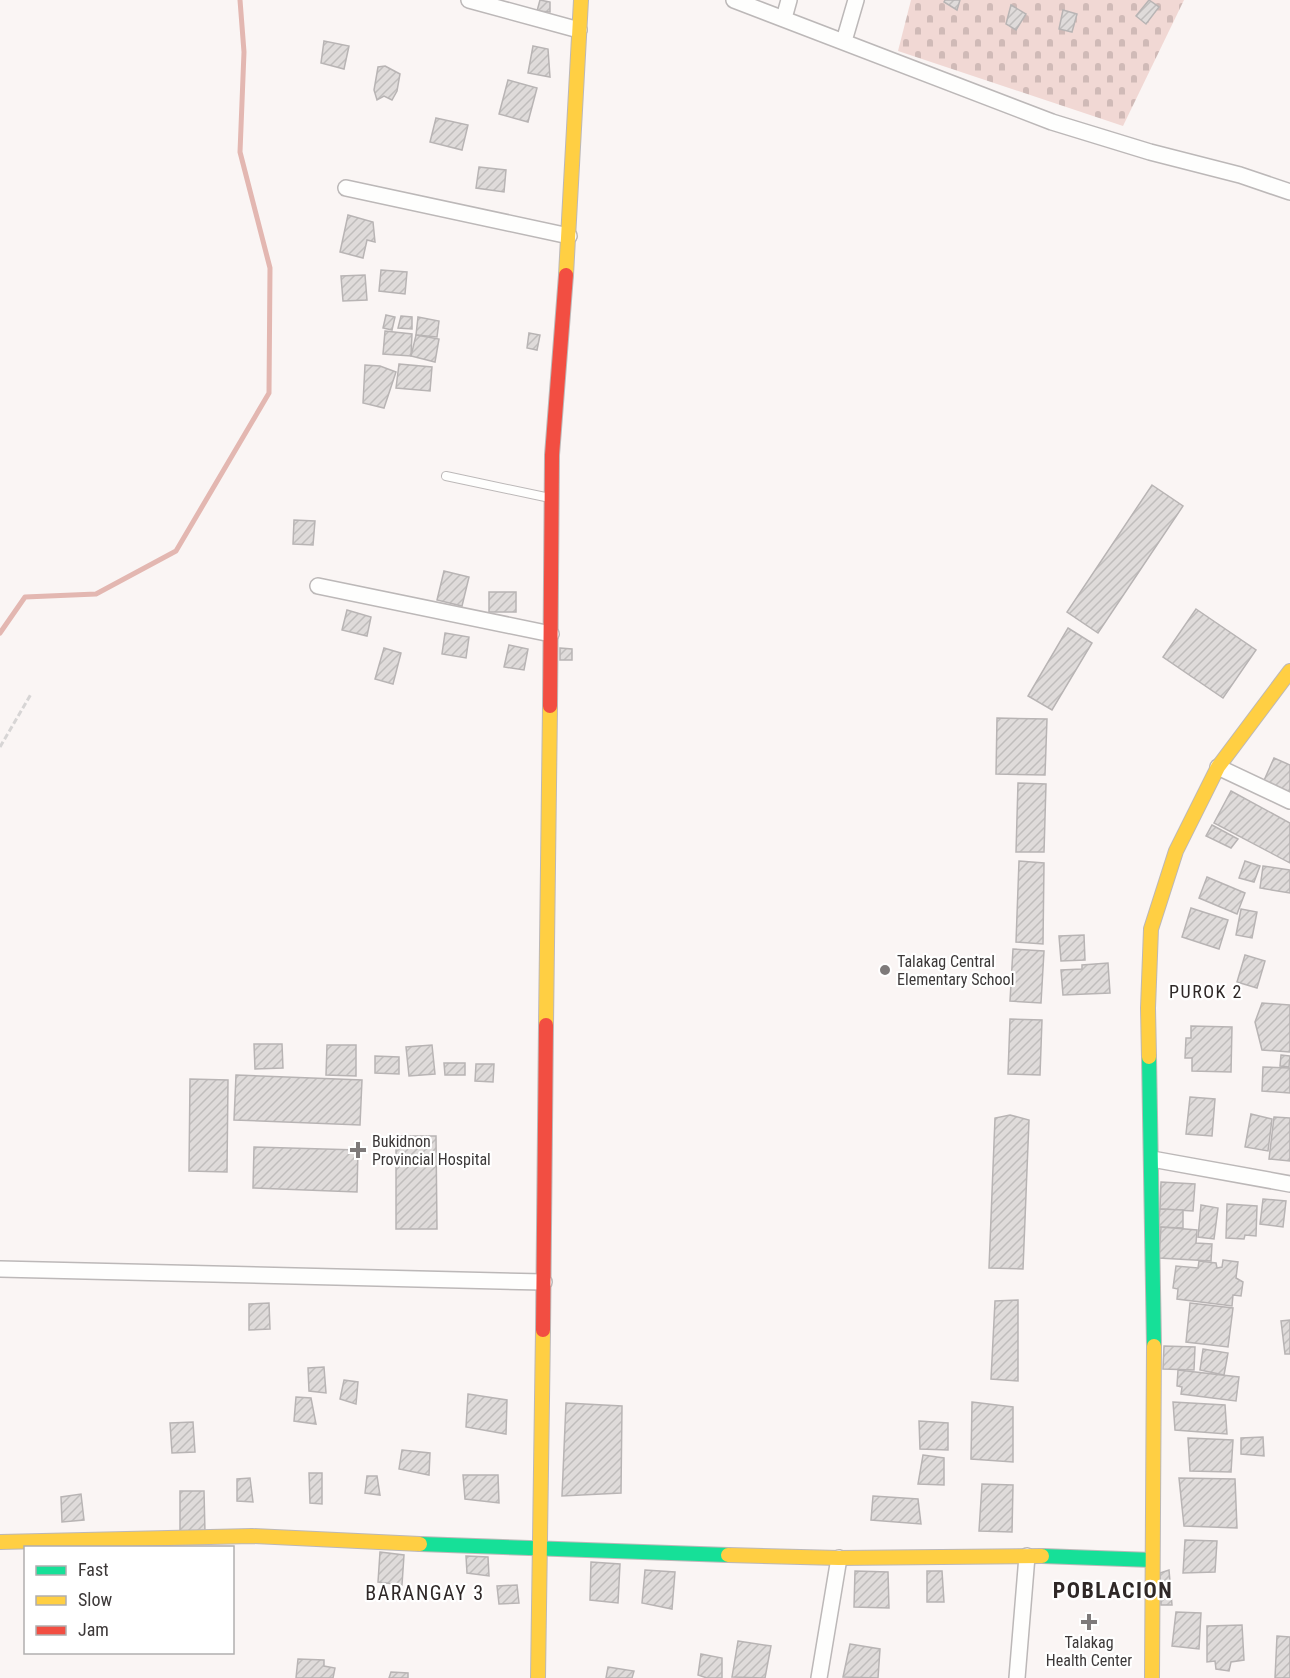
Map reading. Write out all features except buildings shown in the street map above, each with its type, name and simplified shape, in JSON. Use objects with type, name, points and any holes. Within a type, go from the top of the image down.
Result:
[{"type":"street","points":[[469,0],[579,30]]},
{"type":"street","points":[[538,1678],[552,454],[568,236],[580,0]]},
{"type":"street","points":[[734,0],[1052,122],[1150,152],[1240,175],[1290,192]]},
{"type":"street","points":[[784,18],[789,0]]},
{"type":"street","points":[[844,41],[856,0]]},
{"type":"street","points":[[346,188],[568,236]]},
{"type":"street","points":[[318,586],[551,634]]},
{"type":"street","points":[[1152,1678],[1154,1337],[1148,1008],[1151,929],[1176,851],[1218,767],[1290,671]]},
{"type":"street","points":[[1218,767],[1290,801]]},
{"type":"street","points":[[1152,1159],[1290,1184]]},
{"type":"street","points":[[0,1269],[544,1282]]},
{"type":"street","points":[[0,1542],[252,1536],[540,1550],[839,1558],[1028,1556],[1152,1560]]},
{"type":"street","points":[[1017,1678],[1028,1556]]},
{"type":"street","points":[[819,1678],[839,1558]]},
{"type":"lane","points":[[446,476],[552,498]]},
{"type":"path","points":[[0,747],[31,694]]},
{"type":"green space","points":[[911,0],[1184,0],[1123,126],[898,51]]},
{"type":"waterway","points":[[0,633],[25,597],[96,594],[176,551],[269,393],[270,268],[240,152],[244,52],[240,0]]},
{"type":"traffic: fast","points":[[1149,1057],[1154,1346]]},
{"type":"traffic: fast","points":[[420,1544],[728,1555]]},
{"type":"traffic: fast","points":[[1042,1556],[1152,1560]]},
{"type":"traffic: slow","points":[[566,275],[581,0]]},
{"type":"traffic: slow","points":[[1149,1057],[1151,929],[1176,851],[1218,767],[1290,671]]},
{"type":"traffic: slow","points":[[546,1025],[550,706]]},
{"type":"traffic: slow","points":[[538,1678],[543,1330]]},
{"type":"traffic: slow","points":[[1152,1678],[1154,1346]]},
{"type":"traffic: slow","points":[[0,1542],[252,1536],[420,1544]]},
{"type":"traffic: slow","points":[[728,1555],[839,1558],[1042,1556]]},
{"type":"traffic: jam","points":[[550,706],[552,455],[566,275]]},
{"type":"traffic: jam","points":[[543,1330],[546,1025]]},
{"type":"place","name":"Talakag Central Elementary School","points":[[885,970]]},
{"type":"place","name":"Bukidnon Provincial Hospital","points":[[358,1150]]},
{"type":"place","name":"Talakag Health Center","points":[[1089,1622]]},
{"type":"district","name":"PUROK 2","points":[[1206,992]]},
{"type":"district","name":"POBLACION","points":[[1113,1590]]},
{"type":"district","name":"BARANGAY 3","points":[[425,1593]]}]
